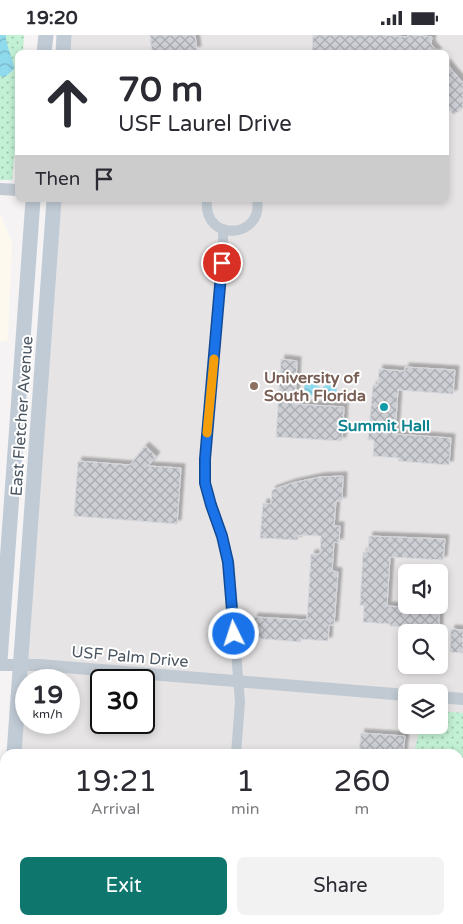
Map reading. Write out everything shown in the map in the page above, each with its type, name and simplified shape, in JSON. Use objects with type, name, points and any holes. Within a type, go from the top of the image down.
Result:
[{"type":"main road","points":[[44,50],[46,35]]},
{"type":"main road","points":[[63,50],[64,35]]},
{"type":"main road","name":"East Fletcher Avenue","points":[[0,661],[6,495],[33,202]]},
{"type":"main road","name":"East Fletcher Avenue","points":[[14,749],[54,202]]},
{"type":"main road","points":[[6,495],[22,509],[20,533],[27,582]]},
{"type":"street","points":[[0,189],[15,190]]},
{"type":"street","points":[[206,202],[208,217],[213,224],[229,231],[238,231],[253,221],[257,213],[257,202]]},
{"type":"street","points":[[223,229],[224,246],[205,459],[205,483],[222,536],[228,562],[240,702],[236,749]]},
{"type":"street","name":"USF Palm Drive","points":[[0,665],[40,665],[398,694]]},
{"type":"street","points":[[448,698],[463,699]]},
{"type":"shaded area","name":"University of South Florida","points":[[70,35],[463,35],[463,749],[18,749],[19,734],[80,734],[80,669],[24,669],[58,202],[449,202],[449,50],[69,50]]},
{"type":"shaded area","points":[[0,213],[12,243],[8,340],[0,342]]},
{"type":"green space","points":[[0,35],[24,35],[23,50],[15,50],[15,149],[12,180],[0,180]]},
{"type":"green space","points":[[448,712],[463,713],[463,749],[415,749],[418,734],[448,734]]},
{"type":"water","points":[[0,35],[6,35],[14,69],[5,77],[0,76]]},
{"type":"water","points":[[305,374],[315,376],[318,386],[321,388],[328,381],[337,384],[336,397],[304,395]]},
{"type":"building","points":[[150,35],[195,35],[197,50],[152,50]]},
{"type":"building","points":[[313,35],[408,37],[408,35],[416,35],[432,37],[431,44],[436,50],[312,50]]},
{"type":"building","points":[[449,67],[463,83],[463,107],[454,115],[449,109]]},
{"type":"building","points":[[281,359],[297,361],[295,404],[344,407],[342,441],[276,437]]},
{"type":"building","name":"Summit Hall","points":[[405,367],[455,370],[453,394],[398,390],[395,434],[451,438],[449,465],[398,461],[399,458],[373,456],[374,440],[368,440],[373,385],[378,385],[379,369],[405,371]]},
{"type":"building","points":[[145,446],[156,456],[148,466],[181,468],[177,524],[74,516],[78,461],[130,465]]},
{"type":"building","points":[[343,476],[342,501],[336,501],[334,526],[340,526],[339,543],[334,542],[332,571],[338,572],[334,625],[329,625],[328,641],[301,639],[301,642],[252,638],[254,617],[307,620],[311,554],[320,554],[321,536],[298,535],[298,540],[260,538],[263,503],[271,504],[272,490],[292,483],[320,477]]},
{"type":"building","points":[[369,536],[445,539],[443,560],[390,557],[387,606],[398,607],[398,614],[439,614],[439,624],[398,624],[398,626],[363,622],[364,606],[360,605],[363,552],[368,552]]},
{"type":"building","points":[[451,629],[463,630],[463,653],[450,652]]},
{"type":"building","points":[[361,733],[405,736],[404,749],[359,749]]},
{"type":"slow traffic","points":[[207,433],[214,359]]},
{"type":"place","name":"University of South Florida","points":[[254,386]]},
{"type":"place","name":"Summit Hall","points":[[384,407]]},
{"type":"route","points":[[222,263],[205,459],[205,483],[222,536],[228,562],[234,634]]}]
